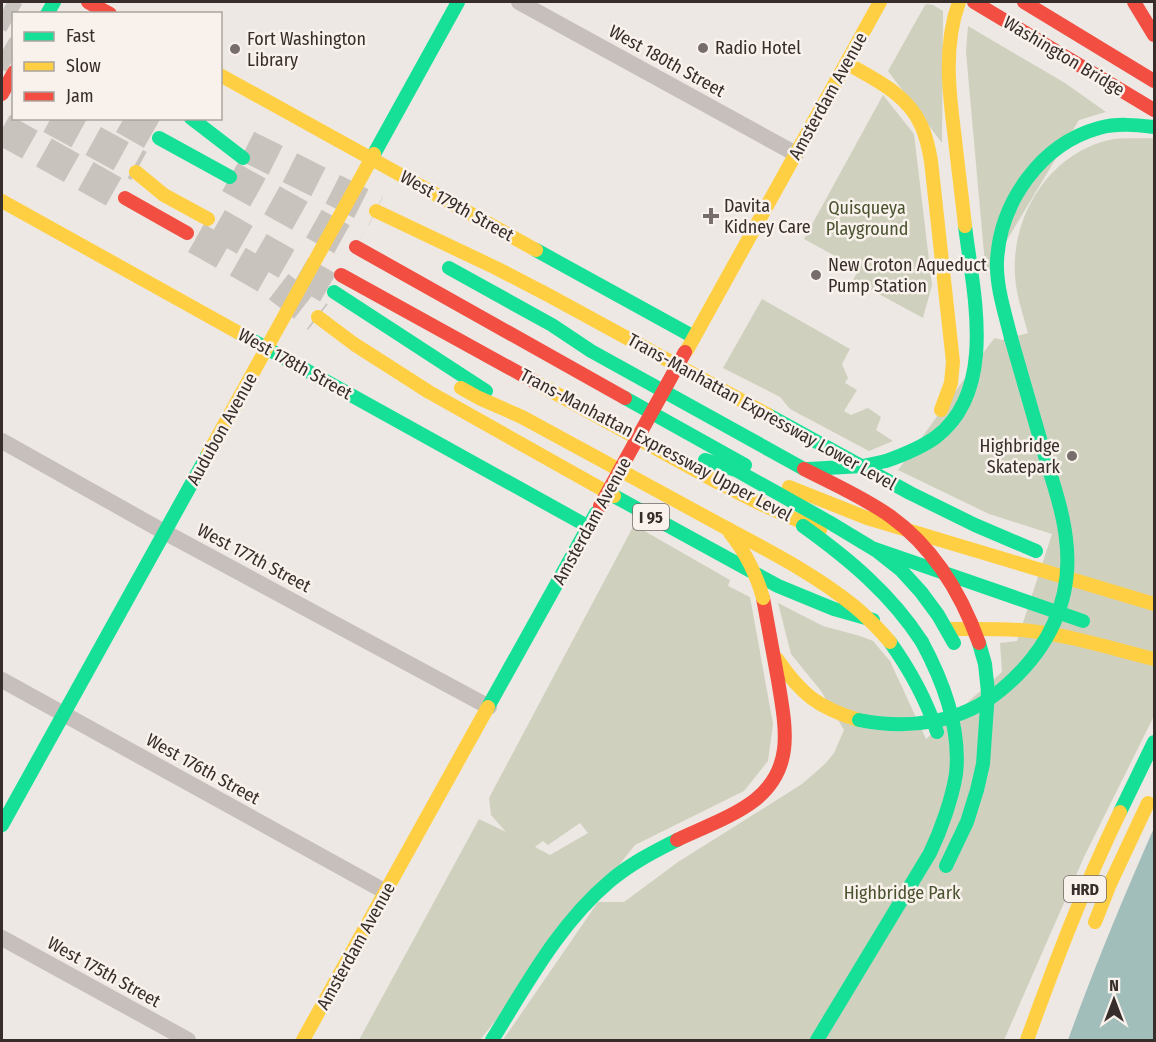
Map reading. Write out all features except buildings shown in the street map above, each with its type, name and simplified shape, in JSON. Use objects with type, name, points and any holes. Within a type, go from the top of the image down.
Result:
[{"type":"main road","points":[[88,2],[106,12]]},
{"type":"main road","name":"Audubon Avenue","points":[[2,825],[458,2]]},
{"type":"main road","name":"Amsterdam Avenue","points":[[303,1041],[600,506],[649,428],[685,352],[880,2]]},
{"type":"main road","points":[[804,469],[863,466],[886,461],[909,452],[945,430],[957,414],[970,388],[976,362],[976,320],[950,99],[949,72],[951,24],[959,2]]},
{"type":"main road","name":"Washington Bridge","points":[[974,2],[1155,110]]},
{"type":"main road","name":"Washington Bridge","points":[[1025,2],[1155,81]]},
{"type":"main road","points":[[1134,2],[1155,35]]},
{"type":"main road","points":[[846,63],[893,90],[909,104],[921,123],[929,147],[952,356],[952,377],[947,398],[939,414],[909,452]]},
{"type":"main road","points":[[2,94],[12,76]]},
{"type":"main road","name":"West 179th Street","points":[[222,76],[694,337]]},
{"type":"main road","points":[[194,120],[245,152],[200,120]]},
{"type":"main road","points":[[773,653],[795,685],[828,710],[859,720],[892,725],[918,724],[948,718],[971,709],[994,696],[1021,672],[1043,645],[1053,627],[1063,600],[1068,555],[1058,500],[1011,338],[999,285],[998,246],[1002,226],[1028,177],[1051,153],[1067,142],[1100,128],[1155,127]]},
{"type":"main road","points":[[159,138],[230,177]]},
{"type":"main road","points":[[168,182],[137,169],[164,195],[208,219]]},
{"type":"main road","points":[[125,198],[196,238]]},
{"type":"main road","name":"West 178th Street","points":[[2,201],[589,527]]},
{"type":"main road","name":"Trans-Manhattan Expressway Lower Level","points":[[376,211],[550,296],[910,493],[983,529],[1155,597]]},
{"type":"main road","name":"Trans-Manhattan Expressway Upper Level","points":[[591,351],[456,287],[356,247],[780,483],[867,518],[1155,603]]},
{"type":"main road","points":[[442,265],[552,325],[591,351],[721,424],[852,493],[896,521],[926,549],[952,585],[969,615],[985,664],[988,686],[983,764],[971,812],[939,877]]},
{"type":"main road","name":"Trans-Manhattan Expressway Upper Level","points":[[341,275],[763,505],[836,536],[1100,627]]},
{"type":"main road","points":[[334,291],[522,417]]},
{"type":"main road","name":"I 95","points":[[325,312],[344,336],[462,412],[795,595],[871,620],[936,628],[1015,630],[1055,635],[1155,659]]},
{"type":"main road","points":[[416,362],[479,398],[522,417],[831,587],[858,608],[890,642],[916,683],[931,714],[940,742]]},
{"type":"main road","points":[[817,1041],[930,854],[943,823],[956,772],[954,731],[943,689],[931,658],[908,621],[887,597],[845,558],[792,518],[731,480],[701,458],[736,470],[877,551],[921,592],[938,615],[961,657]]},
{"type":"main road","points":[[492,1041],[555,941],[603,887],[623,870],[644,857],[752,802],[769,785],[778,771],[786,740],[763,598],[753,565],[728,530]]},
{"type":"main road","points":[[971,690],[985,727]]},
{"type":"main road","name":"HRD","points":[[1027,1041],[1096,861],[1155,742]]},
{"type":"main road","points":[[944,766],[949,803]]},
{"type":"main road","name":"HRD","points":[[1091,931],[1110,884],[1155,791]]},
{"type":"street","name":"West 180th Street","points":[[519,2],[796,154]]},
{"type":"street","name":"West 177th Street","points":[[2,441],[164,532],[489,707]]},
{"type":"street","name":"West 176th Street","points":[[2,680],[386,892]]},
{"type":"street","name":"West 175th Street","points":[[2,938],[188,1041]]},
{"type":"green space","points":[[927,4],[943,11],[942,143],[888,71]]},
{"type":"green space","points":[[968,26],[1065,83],[1106,112],[1079,120],[986,275],[966,51]]},
{"type":"green space","name":"Quisqueya Playground","points":[[883,95],[914,134],[932,285],[923,318],[853,280],[859,269],[804,239]]},
{"type":"green space","name":"Highbridge Park","points":[[1154,138],[1154,716],[1084,857],[1004,1040],[503,1040],[598,902],[624,902],[678,862],[802,784],[834,753],[844,730],[821,691],[791,654],[778,603],[823,626],[873,641],[890,661],[926,739],[1002,672],[1000,643],[1017,641],[1052,534],[989,514],[898,470],[992,341],[995,338],[1002,340],[1028,333],[1017,290],[1015,253],[1027,210],[1038,191],[1052,173],[1068,159],[1088,147],[1114,139]]},
{"type":"green space","points":[[762,299],[850,349],[842,364],[848,378],[845,383],[857,390],[844,411],[851,415],[868,408],[881,417],[876,430],[893,441],[869,451],[790,409],[780,397],[723,368]]},
{"type":"green space","points":[[634,525],[730,580],[728,586],[750,597],[773,724],[768,761],[744,791],[635,845],[480,1040],[359,1040],[479,819],[506,832],[491,815],[489,798]],"holes":[[[580,823],[588,833],[550,855],[535,847],[543,841],[548,845]]]},
{"type":"water","points":[[1154,828],[1154,1040],[1068,1040],[1109,933]]},
{"type":"tunnel","points":[[2,11],[12,17]]},
{"type":"tunnel","points":[[2,51],[12,57]]},
{"type":"tunnel","points":[[55,120],[139,166]]},
{"type":"tunnel","points":[[128,120],[159,138]]},
{"type":"tunnel","points":[[2,129],[125,198]]},
{"type":"tunnel","points":[[247,146],[376,211]]},
{"type":"tunnel","points":[[230,177],[356,247]]},
{"type":"tunnel","points":[[217,224],[334,291]]},
{"type":"tunnel","points":[[196,238],[270,280],[318,317]]},
{"type":"traffic: fast","points":[[48,12],[54,2]]},
{"type":"traffic: fast","points":[[374,154],[458,2]]},
{"type":"traffic: fast","points":[[194,120],[243,158]]},
{"type":"traffic: fast","points":[[1011,338],[999,290],[997,261],[1006,218],[1027,178],[1059,147],[1078,136],[1113,125],[1154,127]]},
{"type":"traffic: fast","points":[[159,138],[230,177]]},
{"type":"traffic: fast","points":[[886,461],[918,448],[936,437],[955,417],[968,393],[975,367],[977,339],[973,280],[965,226]]},
{"type":"traffic: fast","points":[[536,250],[694,337]]},
{"type":"traffic: fast","points":[[449,268],[552,325],[591,351],[804,469]]},
{"type":"traffic: fast","points":[[334,292],[486,391]]},
{"type":"traffic: fast","points":[[239,333],[589,527]]},
{"type":"traffic: fast","points":[[859,720],[915,724],[952,717],[969,710],[986,701],[1017,675],[1032,659],[1054,624],[1066,583],[1065,529],[1011,338]]},
{"type":"traffic: fast","points":[[625,398],[745,465]]},
{"type":"traffic: fast","points":[[768,415],[910,493],[975,525],[1036,551]]},
{"type":"traffic: fast","points":[[2,825],[208,454]]},
{"type":"traffic: fast","points":[[705,460],[736,470],[877,551],[901,570],[921,592],[954,643]]},
{"type":"traffic: fast","points":[[808,469],[863,466],[886,461]]},
{"type":"traffic: fast","points":[[614,496],[778,586],[834,609],[873,620]]},
{"type":"traffic: fast","points":[[488,707],[596,513]]},
{"type":"traffic: fast","points":[[803,526],[868,578],[897,608],[922,642]]},
{"type":"traffic: fast","points":[[875,549],[1083,621]]},
{"type":"traffic: fast","points":[[890,642],[917,685],[937,732]]},
{"type":"traffic: fast","points":[[817,1040],[930,853],[952,794],[957,757],[953,723],[937,673],[922,642]]},
{"type":"traffic: fast","points":[[946,866],[967,822],[983,764],[988,692],[985,664],[979,643]]},
{"type":"traffic: fast","points":[[1120,812],[1154,742]]},
{"type":"traffic: fast","points":[[492,1040],[531,976],[575,916],[610,881],[626,869],[677,840]]},
{"type":"traffic: slow","points":[[687,350],[880,2]]},
{"type":"traffic: slow","points":[[959,2],[951,36],[949,70],[965,226]]},
{"type":"traffic: slow","points":[[846,63],[889,88],[907,104],[921,125],[927,143],[931,161],[953,362],[951,383],[941,410]]},
{"type":"traffic: slow","points":[[222,76],[536,250]]},
{"type":"traffic: slow","points":[[208,454],[374,154]]},
{"type":"traffic: slow","points":[[136,172],[164,195],[208,219]]},
{"type":"traffic: slow","points":[[2,201],[239,333]]},
{"type":"traffic: slow","points":[[376,211],[550,296],[768,415]]},
{"type":"traffic: slow","points":[[318,317],[354,344],[429,392],[614,496]]},
{"type":"traffic: slow","points":[[535,382],[719,483],[820,530]]},
{"type":"traffic: slow","points":[[461,388],[522,417],[728,529]]},
{"type":"traffic: slow","points":[[789,487],[867,518],[1154,604]]},
{"type":"traffic: slow","points":[[728,529],[793,564],[824,584],[859,610],[890,642]]},
{"type":"traffic: slow","points":[[730,533],[750,564],[763,598]]},
{"type":"traffic: slow","points":[[947,629],[1010,629],[1047,633],[1154,659]]},
{"type":"traffic: slow","points":[[777,659],[794,682],[821,705],[859,720]]},
{"type":"traffic: slow","points":[[303,1040],[488,707]]},
{"type":"traffic: slow","points":[[1095,922],[1148,803]]},
{"type":"traffic: slow","points":[[1027,1040],[1070,925],[1120,812]]},
{"type":"traffic: jam","points":[[88,2],[106,12]]},
{"type":"traffic: jam","points":[[974,2],[1154,110]]},
{"type":"traffic: jam","points":[[1024,2],[1154,81]]},
{"type":"traffic: jam","points":[[1134,2],[1154,35]]},
{"type":"traffic: jam","points":[[2,94],[12,76]]},
{"type":"traffic: jam","points":[[125,198],[187,233]]},
{"type":"traffic: jam","points":[[356,247],[625,398]]},
{"type":"traffic: jam","points":[[341,275],[535,382]]},
{"type":"traffic: jam","points":[[600,506],[685,352]]},
{"type":"traffic: jam","points":[[804,469],[880,509],[920,542],[944,572],[964,606],[979,643]]},
{"type":"traffic: jam","points":[[677,840],[746,806],[768,787],[777,774],[782,759],[785,729],[763,598]]},
{"type":"place","name":"Radio Hotel","points":[[703,48]]},
{"type":"place","name":"Fort Washington Library","points":[[235,49]]},
{"type":"place","name":"Davita Kidney Care","points":[[711,216]]},
{"type":"place","name":"New Croton Aqueduct Pump Station","points":[[816,275]]},
{"type":"place","name":"Highbridge Skatepark","points":[[1072,456]]}]
